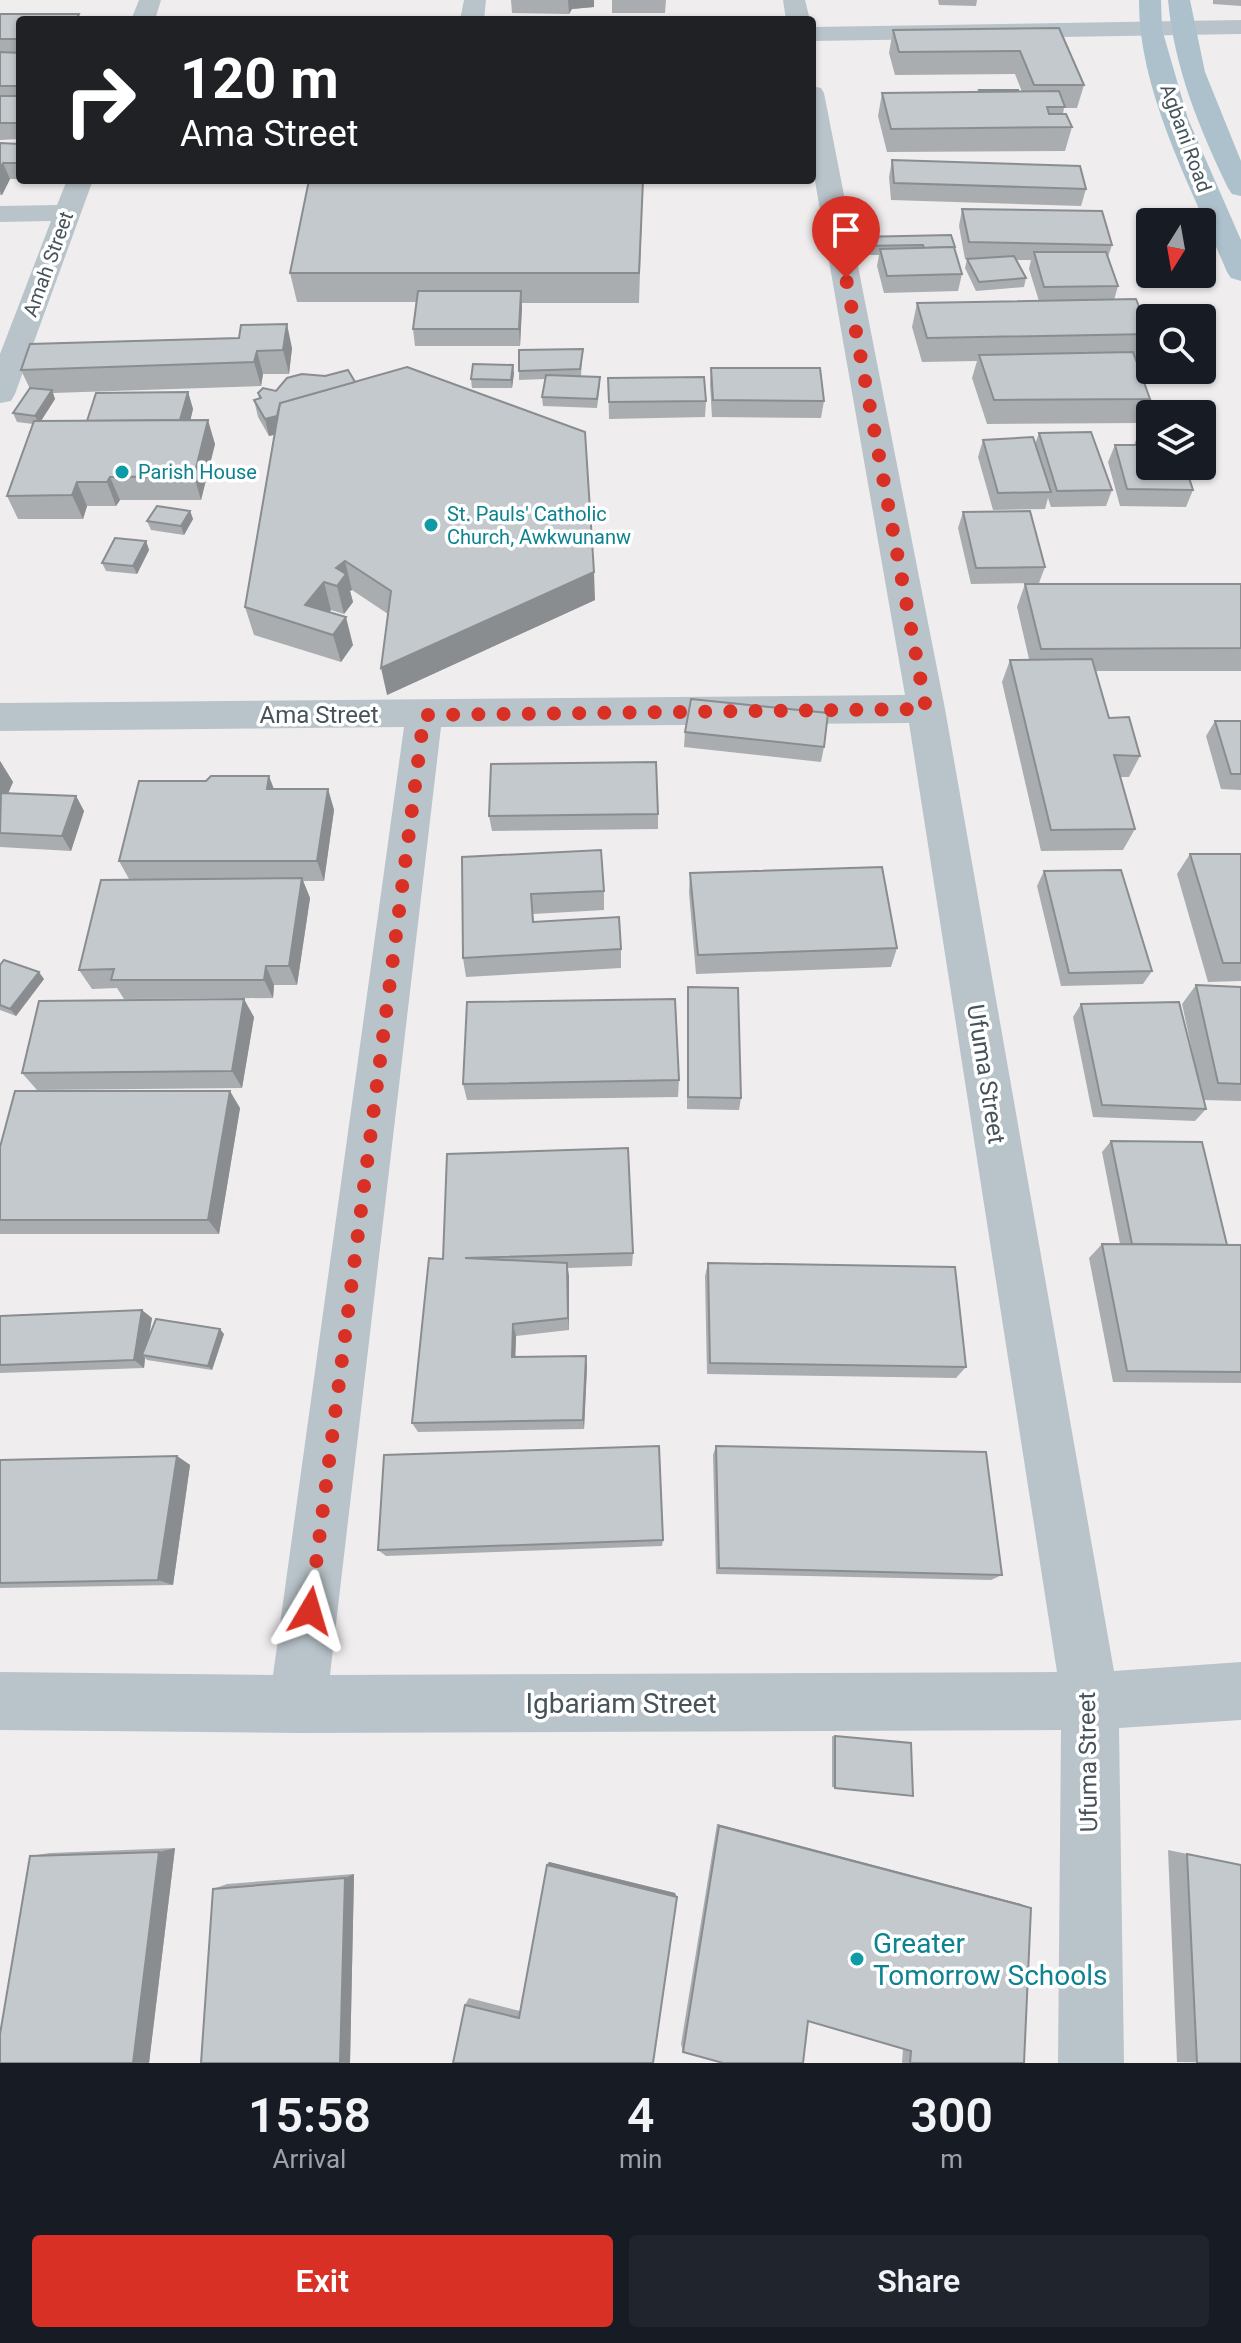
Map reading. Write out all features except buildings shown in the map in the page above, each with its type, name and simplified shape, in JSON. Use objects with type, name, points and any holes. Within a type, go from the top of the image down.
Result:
[{"type":"main road","name":"Agbani Road","points":[[1150,0],[1150,29],[1175,119],[1241,272]]},
{"type":"main road","name":"Agbani Road","points":[[1179,0],[1180,28],[1193,70],[1241,188]]},
{"type":"street","points":[[816,34],[1241,27]]},
{"type":"street","name":"Ufuma Street","points":[[816,115],[926,709],[1090,1701],[1091,2063]]},
{"type":"street","name":"Amah Street","points":[[0,394],[78,184]]},
{"type":"street","points":[[0,214],[67,213]]},
{"type":"street","name":"Ama Street","points":[[0,717],[926,709]]},
{"type":"street","points":[[298,1704],[424,715]]},
{"type":"street","name":"Igbariam Street","points":[[0,1701],[298,1704],[1090,1701],[1241,1691]]},
{"type":"place","name":"Parish House","points":[[122,472]]},
{"type":"place","name":"St. Pauls' Catholic Church, Awkwunanw","points":[[431,525]]},
{"type":"place","name":"Greater Tomorrow Schools","points":[[857,1959]]},
{"type":"route","points":[[310,1611],[424,715],[926,709],[846,278]]}]
